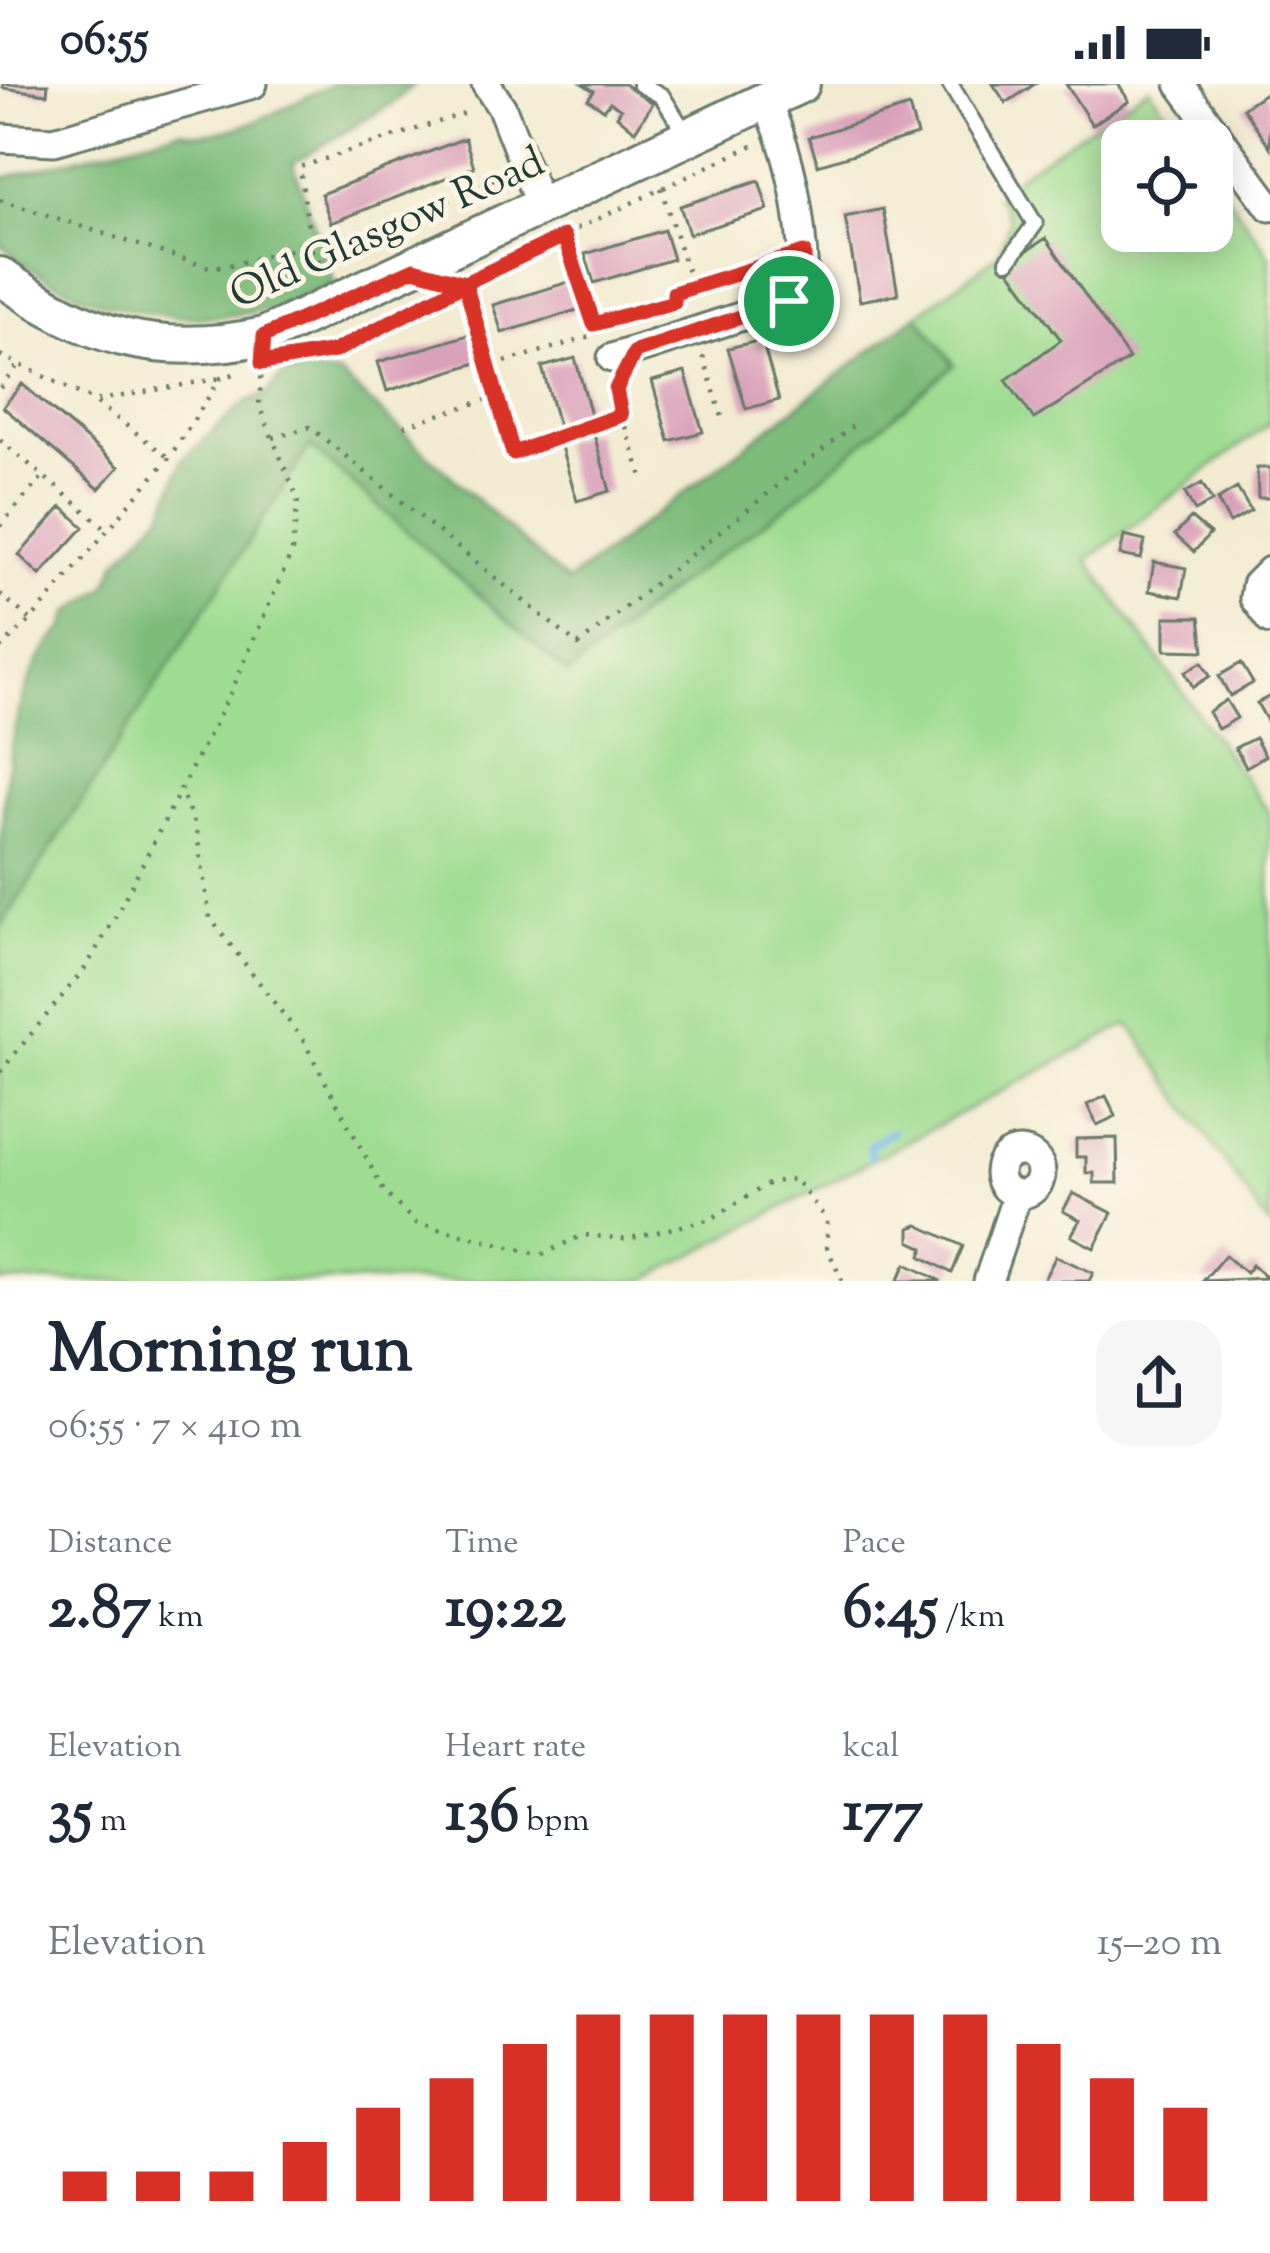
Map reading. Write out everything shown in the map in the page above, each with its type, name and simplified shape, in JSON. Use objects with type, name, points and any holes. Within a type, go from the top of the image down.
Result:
[{"type":"street","points":[[486,84],[502,108],[552,222]]},
{"type":"street","name":"Old Glasgow Road","points":[[0,276],[69,322],[132,342],[244,355],[414,269],[552,222],[658,171],[688,138],[773,116],[801,84]]},
{"type":"street","points":[[1180,84],[1270,207]]},
{"type":"street","points":[[0,138],[54,141],[246,85]]},
{"type":"street","points":[[624,355],[789,301],[804,287],[804,253],[773,116]]},
{"type":"street","points":[[1270,572],[1260,578],[1254,598],[1270,620]]},
{"type":"street","points":[[988,1281],[1017,1195]]},
{"type":"lane","points":[[640,84],[662,96],[688,138]]},
{"type":"lane","points":[[950,84],[1035,224],[1008,261]]},
{"type":"path","points":[[502,108],[457,113],[300,167],[311,249],[320,261],[526,163]]},
{"type":"path","points":[[95,401],[244,355],[335,351],[465,283],[552,222],[773,116]]},
{"type":"path","points":[[658,171],[692,286]]},
{"type":"path","points":[[0,200],[204,266],[230,269],[287,248],[311,249]]},
{"type":"path","points":[[491,366],[597,335],[552,222]]},
{"type":"path","points":[[594,324],[674,302],[674,293],[692,286],[804,253]]},
{"type":"path","points":[[414,269],[465,283]]},
{"type":"path","points":[[465,283],[513,453],[621,415]]},
{"type":"path","points":[[696,334],[722,417]]},
{"type":"path","points":[[0,355],[95,401],[169,458]]},
{"type":"path","points":[[0,1072],[86,967],[232,690],[292,551],[298,499],[244,355]]},
{"type":"path","points":[[0,648],[31,620],[169,458],[244,355]]},
{"type":"path","points":[[624,355],[616,389],[643,479]]},
{"type":"path","points":[[0,388],[19,364]]},
{"type":"path","points":[[404,426],[498,396]]},
{"type":"path","points":[[273,438],[310,427],[578,645],[855,424]]},
{"type":"path","points":[[0,440],[108,530]]},
{"type":"path","points":[[0,526],[43,476]]},
{"type":"path","points":[[0,595],[31,620]]},
{"type":"path","points":[[179,787],[196,828],[210,919],[303,1040],[385,1193],[416,1223],[541,1255],[583,1235],[627,1239],[711,1219],[771,1182],[795,1179],[827,1220],[827,1247],[842,1281]]},
{"type":"green space","points":[[332,84],[414,84],[393,103],[293,163],[334,283],[264,310],[194,317],[158,315],[89,298],[57,284],[0,244],[0,179],[181,130],[218,132],[238,127]]},
{"type":"green space","points":[[1149,88],[1172,120],[1101,120]]},
{"type":"green space","points":[[1101,120],[1101,252],[1233,252],[1233,204],[1270,256],[1270,423],[1087,560],[1270,814],[1270,1227],[1129,1024],[643,1281],[0,1281],[0,928],[310,445],[568,673],[954,364],[917,315],[998,255],[1010,219],[997,196],[1020,174]]},
{"type":"green space","points":[[917,315],[954,365],[786,507],[666,593],[568,674],[310,446],[0,928],[3,807],[27,686],[69,613],[107,586],[117,562],[164,511],[183,459],[244,403],[267,394],[287,370],[340,375],[567,582]]},
{"type":"building","points":[[3,84],[48,84],[47,94],[3,88]]},
{"type":"building","points":[[583,84],[624,84],[653,103],[635,131],[617,116],[621,109],[610,102],[604,110],[588,99],[594,91]]},
{"type":"building","points":[[993,84],[1035,84],[1006,103]]},
{"type":"building","points":[[1066,84],[1118,84],[1129,101],[1092,125]]},
{"type":"building","points":[[1265,93],[1270,100],[1270,147],[1243,108]]},
{"type":"building","points":[[909,107],[917,135],[818,165],[809,137]]},
{"type":"building","points":[[465,138],[474,167],[331,223],[321,194]]},
{"type":"building","points":[[759,181],[768,210],[689,234],[680,206]]},
{"type":"building","points":[[883,209],[898,294],[860,301],[845,217]]},
{"type":"building","points":[[664,230],[673,259],[594,283],[585,254]]},
{"type":"building","points":[[1046,238],[1129,359],[1034,419],[1006,380],[1061,340],[1006,265]]},
{"type":"building","points":[[572,281],[581,309],[502,333],[493,305]]},
{"type":"building","points":[[478,332],[486,360],[387,391],[378,362]]},
{"type":"building","points":[[762,340],[779,400],[746,409],[728,348]]},
{"type":"building","points":[[575,358],[592,418],[559,428],[542,367]]},
{"type":"building","points":[[685,372],[703,432],[669,441],[652,381]]},
{"type":"building","points":[[22,384],[119,467],[99,489],[3,407]]},
{"type":"building","points":[[593,431],[610,491],[577,501],[559,440]]},
{"type":"building","points":[[1257,468],[1270,468],[1270,498],[1258,498]]},
{"type":"building","points":[[1202,483],[1212,501],[1195,511],[1185,493]]},
{"type":"building","points":[[1237,488],[1251,511],[1230,523],[1217,500]]},
{"type":"building","points":[[62,507],[84,527],[40,575],[19,555]]},
{"type":"building","points":[[1191,518],[1210,534],[1194,552],[1175,535]]},
{"type":"building","points":[[1124,536],[1145,541],[1141,559],[1120,555]]},
{"type":"building","points":[[1154,562],[1186,568],[1181,597],[1149,591]]},
{"type":"building","points":[[1165,617],[1200,617],[1204,651],[1165,650]]},
{"type":"building","points":[[1202,662],[1210,676],[1193,687],[1185,672]]},
{"type":"building","points":[[1241,663],[1253,683],[1230,696],[1219,676]]},
{"type":"building","points":[[1270,696],[1270,726],[1257,703]]},
{"type":"building","points":[[1226,700],[1237,718],[1218,729],[1208,712]]},
{"type":"building","points":[[1255,738],[1265,756],[1246,767],[1235,748]]},
{"type":"building","points":[[1106,1096],[1116,1116],[1097,1125],[1087,1105]]},
{"type":"building","points":[[1117,1138],[1118,1183],[1094,1183],[1094,1173],[1086,1173],[1086,1157],[1076,1157],[1076,1139]]},
{"type":"building","points":[[1073,1193],[1112,1213],[1094,1248],[1071,1236],[1080,1220],[1063,1211]]},
{"type":"building","points":[[918,1225],[963,1246],[952,1273],[921,1256],[924,1248],[910,1241],[910,1228]]},
{"type":"building","points":[[1225,1255],[1246,1273],[1252,1265],[1267,1278],[1203,1281]]},
{"type":"building","points":[[1056,1256],[1093,1273],[1089,1281],[1043,1281]]},
{"type":"building","points":[[906,1264],[941,1281],[897,1281]]},
{"type":"waterway","points":[[871,1158],[870,1145],[892,1132]]},
{"type":"route","points":[[789,301],[635,352],[616,389],[621,415],[513,453],[465,283],[335,351],[262,363],[264,336],[414,269],[465,283],[564,236],[594,324],[674,302],[674,293],[692,286],[804,253],[804,287],[789,301]]}]
